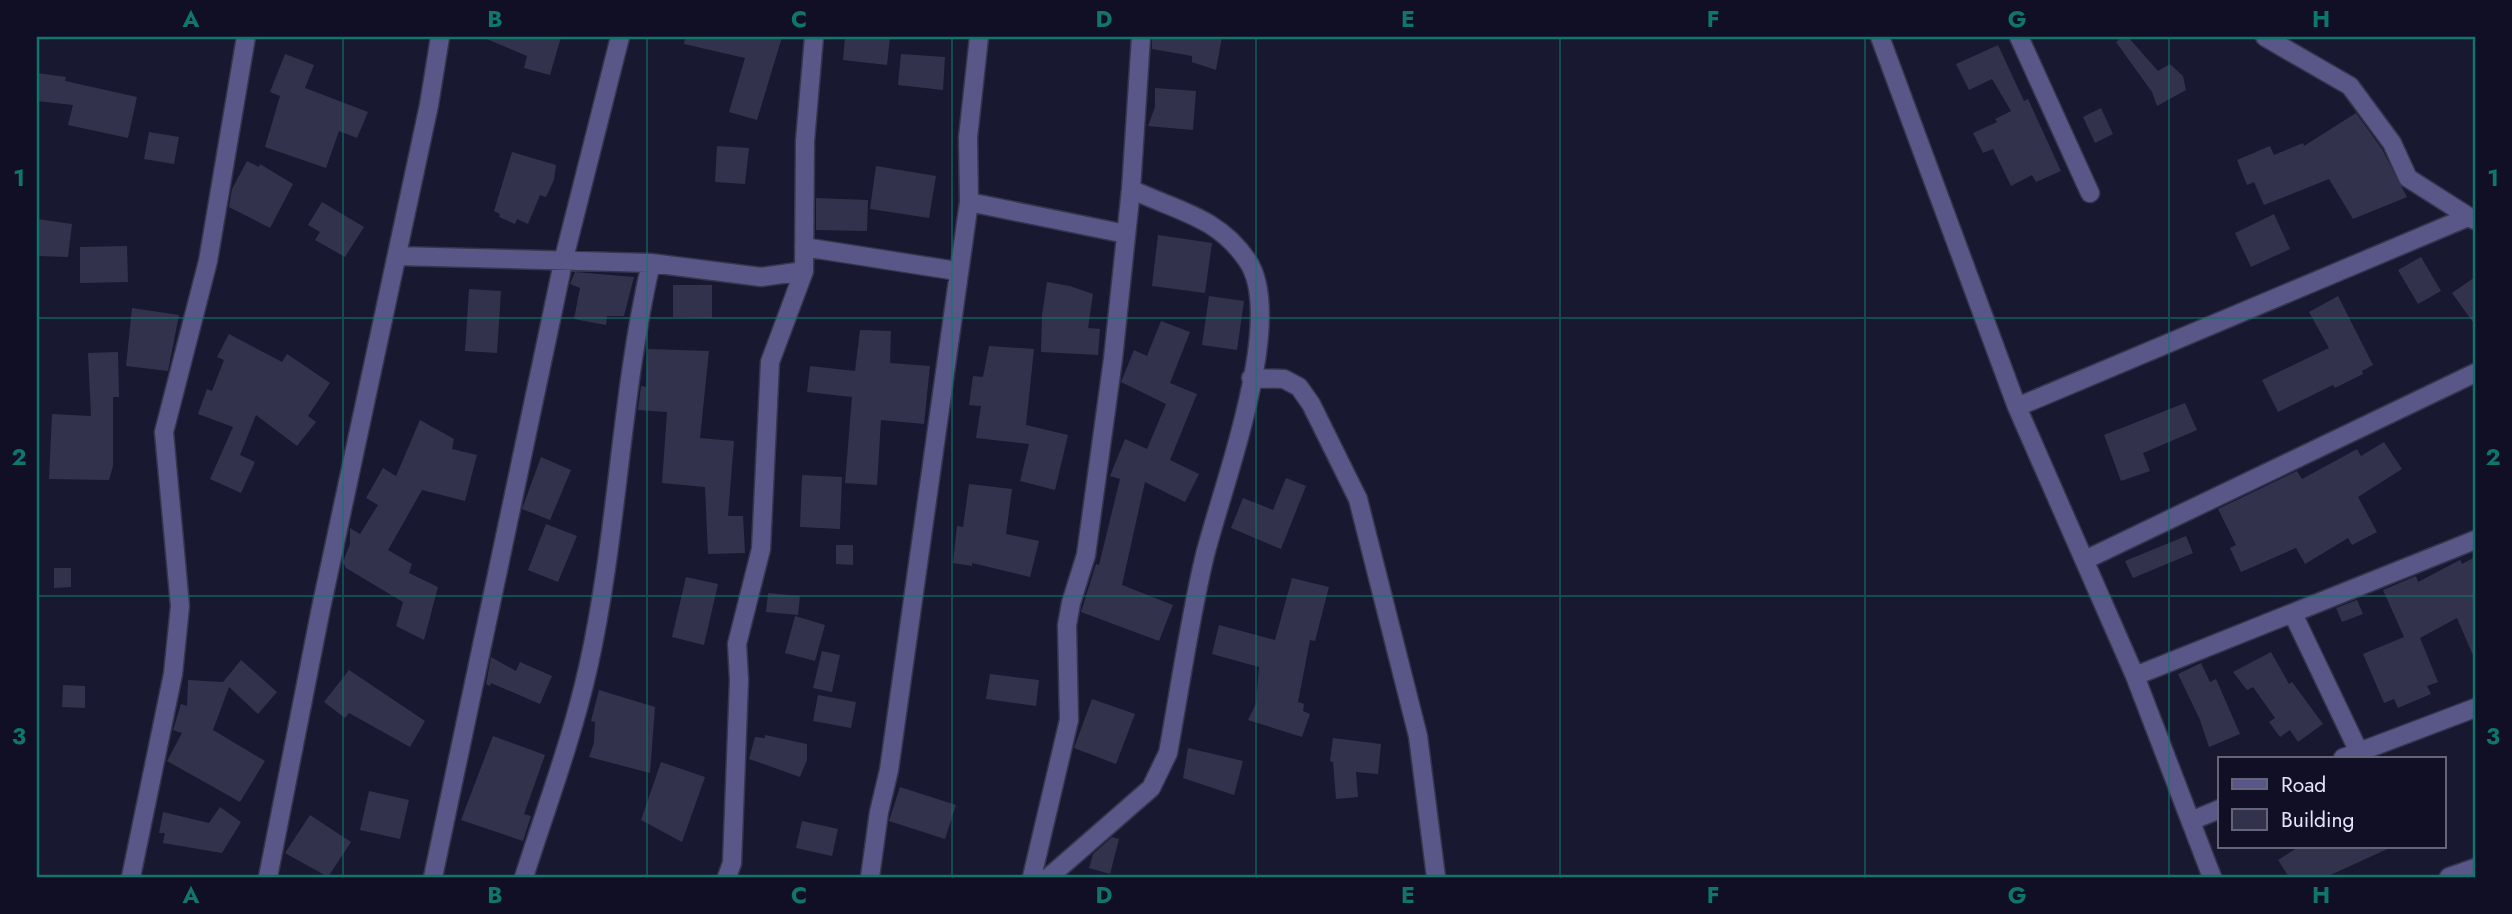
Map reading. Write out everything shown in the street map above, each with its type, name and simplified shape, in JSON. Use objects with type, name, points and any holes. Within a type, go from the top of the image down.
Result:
[{"type":"street","points":[[131,877],[173,674],[180,606],[164,432],[208,261],[246,37]]},
{"type":"street","points":[[268,877],[440,37]]},
{"type":"street","points":[[433,877],[564,258],[620,37]]},
{"type":"street","points":[[727,877],[732,863],[739,680],[737,644],[761,550],[770,362],[804,271],[805,141],[814,37]]},
{"type":"street","points":[[870,877],[888,770],[968,202],[968,137],[979,37]]},
{"type":"street","points":[[1032,877],[1069,720],[1067,625],[1086,555],[1113,359],[1131,189],[1141,37]]},
{"type":"street","points":[[1880,37],[2017,407],[2135,676],[2193,820],[2212,877]]},
{"type":"street","points":[[2019,37],[2090,193]]},
{"type":"street","points":[[2265,37],[2350,86],[2392,143],[2408,178],[2471,219]]},
{"type":"street","points":[[1049,877],[1152,788],[1161,773],[1203,562],[1251,378],[1262,296],[1248,261],[1203,218],[1170,208],[1131,189]]},
{"type":"street","points":[[968,202],[1126,234]]},
{"type":"street","points":[[2017,407],[2471,219]]},
{"type":"street","points":[[804,247],[957,271]]},
{"type":"street","points":[[397,256],[564,258],[651,263],[761,277],[804,271]]},
{"type":"street","points":[[524,877],[588,669],[601,597],[636,326],[651,263]]},
{"type":"street","points":[[2085,560],[2475,373]]},
{"type":"street","points":[[1251,378],[1284,379],[1299,387],[1311,404],[1358,499],[1418,736],[1436,877]]},
{"type":"street","points":[[2135,676],[2475,540]]},
{"type":"street","points":[[2293,614],[2351,755],[2475,708]]},
{"type":"street","points":[[2193,820],[2218,810]]},
{"type":"street","points":[[2449,877],[2475,868]]},
{"type":"building","points":[[482,37],[561,37],[550,75],[524,68],[527,56]]},
{"type":"building","points":[[685,37],[782,37],[757,120],[729,112],[745,58],[684,44]]},
{"type":"building","points":[[845,37],[890,37],[887,65],[843,60]]},
{"type":"building","points":[[1152,37],[1222,37],[1216,70],[1192,62],[1192,56],[1152,49]]},
{"type":"building","points":[[2122,37],[2128,37],[2158,71],[2170,64],[2183,76],[2186,90],[2157,106],[2152,92],[2116,42]]},
{"type":"building","points":[[1998,45],[2024,101],[2028,99],[2061,171],[2036,182],[2032,175],[2011,186],[1993,149],[1983,153],[1973,133],[1997,122],[1995,119],[2011,111],[1992,79],[1969,90],[1956,64]]},
{"type":"building","points":[[285,54],[314,65],[305,88],[368,112],[357,138],[339,131],[326,168],[265,147],[280,96],[270,92]]},
{"type":"building","points":[[901,54],[945,57],[943,90],[898,85]]},
{"type":"building","points":[[37,73],[66,77],[65,81],[137,97],[128,138],[68,125],[73,105],[37,101]]},
{"type":"building","points":[[1155,88],[1196,91],[1193,130],[1148,126],[1155,107]]},
{"type":"building","points":[[2101,108],[2113,134],[2095,143],[2083,117]]},
{"type":"building","points":[[2356,113],[2382,149],[2407,197],[2353,219],[2329,179],[2264,205],[2254,182],[2247,185],[2237,160],[2270,146],[2274,155],[2303,143],[2304,146]]},
{"type":"building","points":[[149,132],[179,137],[174,164],[144,159]]},
{"type":"building","points":[[717,146],[749,148],[745,184],[715,182]]},
{"type":"building","points":[[512,152],[556,165],[554,180],[546,197],[540,195],[528,224],[517,219],[515,224],[499,217],[500,214],[494,211]]},
{"type":"building","points":[[247,161],[259,167],[260,164],[293,184],[270,228],[229,207],[232,189]]},
{"type":"building","points":[[876,166],[936,176],[929,218],[870,209]]},
{"type":"building","points":[[816,198],[868,200],[867,231],[816,230]]},
{"type":"building","points":[[322,202],[364,227],[345,257],[315,240],[320,232],[308,225]]},
{"type":"building","points":[[2274,214],[2290,249],[2251,267],[2235,233]]},
{"type":"building","points":[[37,219],[72,224],[68,257],[37,256]]},
{"type":"building","points":[[1158,235],[1212,243],[1205,293],[1152,286]]},
{"type":"building","points":[[127,246],[128,282],[80,283],[80,247]]},
{"type":"building","points":[[2421,257],[2441,291],[2418,304],[2398,270]]},
{"type":"building","points":[[575,272],[634,277],[624,316],[607,316],[606,325],[574,319],[580,288],[570,284]]},
{"type":"building","points":[[2475,277],[2475,325],[2452,293]]},
{"type":"building","points":[[1047,282],[1093,294],[1088,328],[1100,329],[1098,355],[1041,352],[1042,315]]},
{"type":"building","points":[[673,285],[712,285],[712,318],[673,317]]},
{"type":"building","points":[[469,289],[501,291],[497,353],[465,351]]},
{"type":"building","points":[[1209,296],[1244,301],[1237,350],[1202,345]]},
{"type":"building","points":[[2338,296],[2373,365],[2362,371],[2363,374],[2335,388],[2333,385],[2278,412],[2262,380],[2329,348],[2309,312]]},
{"type":"building","points":[[132,308],[179,315],[168,371],[126,366]]},
{"type":"building","points":[[1161,321],[1190,332],[1170,383],[1197,394],[1170,460],[1199,474],[1185,502],[1145,482],[1122,585],[1173,605],[1159,641],[1081,612],[1096,564],[1099,565],[1120,479],[1110,476],[1125,439],[1147,449],[1166,404],[1121,382],[1134,350],[1147,356]]},
{"type":"building","points":[[860,330],[891,331],[890,363],[930,366],[924,424],[881,420],[877,485],[845,483],[852,397],[807,392],[810,366],[855,371]]},
{"type":"building","points":[[229,334],[282,362],[287,354],[330,383],[308,416],[316,422],[297,446],[256,415],[240,455],[255,462],[241,493],[210,479],[233,427],[198,414],[207,389],[212,391],[224,360],[217,357]]},
{"type":"building","points":[[989,346],[1034,349],[1026,425],[1068,435],[1055,490],[1020,481],[1029,444],[976,438],[981,406],[969,405],[973,376],[983,377]]},
{"type":"building","points":[[648,349],[709,351],[700,438],[734,441],[728,516],[743,516],[745,553],[708,554],[705,487],[662,483],[667,412],[638,410],[641,386],[646,387]]},
{"type":"building","points":[[118,352],[119,397],[113,397],[113,466],[109,480],[49,479],[52,414],[91,416],[88,353]]},
{"type":"building","points":[[2185,403],[2197,430],[2143,453],[2150,471],[2121,481],[2104,435]]},
{"type":"building","points":[[420,420],[454,439],[452,449],[477,455],[465,501],[422,490],[388,550],[412,564],[409,573],[438,587],[424,640],[396,626],[403,602],[346,568],[343,562],[350,544],[350,528],[360,534],[378,505],[366,498],[383,468],[396,476]]},
{"type":"building","points":[[2384,442],[2402,469],[2358,497],[2377,532],[2352,545],[2348,538],[2305,564],[2296,548],[2241,572],[2230,548],[2236,545],[2218,509],[2297,471],[2302,479],[2357,449],[2361,456]]},
{"type":"building","points":[[541,457],[571,470],[550,520],[522,509]]},
{"type":"building","points":[[802,475],[842,477],[840,529],[800,527]]},
{"type":"building","points":[[1286,478],[1306,486],[1281,549],[1231,528],[1243,498],[1273,510]]},
{"type":"building","points":[[969,484],[1012,489],[1006,534],[1039,541],[1030,577],[972,563],[972,566],[953,563],[957,526],[963,527]]},
{"type":"building","points":[[546,524],[577,536],[558,582],[528,570]]},
{"type":"building","points":[[2186,536],[2193,553],[2133,578],[2125,561]]},
{"type":"building","points":[[836,545],[853,545],[853,565],[836,564]]},
{"type":"building","points":[[2475,557],[2475,660],[2457,618],[2420,638],[2438,682],[2427,686],[2431,694],[2398,708],[2394,699],[2384,703],[2363,654],[2404,637],[2383,590],[2416,576],[2418,582],[2460,560],[2462,564]]},
{"type":"building","points":[[54,568],[71,568],[71,587],[54,588]]},
{"type":"building","points":[[686,577],[718,584],[704,645],[672,637]]},
{"type":"building","points":[[1292,578],[1329,587],[1315,641],[1310,640],[1298,702],[1304,704],[1303,711],[1310,714],[1302,737],[1248,720],[1256,704],[1259,667],[1212,654],[1219,625],[1275,640]]},
{"type":"building","points":[[768,593],[800,596],[798,615],[766,612]]},
{"type":"building","points":[[2357,600],[2363,614],[2342,622],[2336,608]]},
{"type":"building","points":[[795,616],[825,625],[815,661],[785,653]]},
{"type":"building","points":[[822,651],[840,655],[832,692],[813,688]]},
{"type":"building","points":[[2271,652],[2289,684],[2292,682],[2323,724],[2298,742],[2290,730],[2280,737],[2269,722],[2275,718],[2253,687],[2247,690],[2233,672]]},
{"type":"building","points":[[491,657],[516,671],[520,662],[552,676],[540,704],[491,683],[490,686],[486,684]]},
{"type":"building","points":[[241,660],[277,692],[258,714],[229,687],[213,730],[265,761],[240,802],[167,761],[182,733],[173,730],[181,704],[187,706],[188,680],[223,682]]},
{"type":"building","points":[[2201,663],[2210,682],[2216,679],[2240,734],[2209,747],[2200,720],[2178,674]]},
{"type":"building","points":[[349,670],[425,721],[410,747],[349,713],[345,718],[324,702]]},
{"type":"building","points":[[990,674],[1039,680],[1036,706],[986,699]]},
{"type":"building","points":[[63,685],[85,686],[85,708],[62,707]]},
{"type":"building","points":[[599,690],[655,707],[650,773],[589,757],[594,743],[595,722],[591,721]]},
{"type":"building","points":[[818,695],[856,702],[851,728],[813,721]]},
{"type":"building","points":[[1092,699],[1135,714],[1116,764],[1074,748]]},
{"type":"building","points":[[765,735],[807,744],[807,760],[800,777],[749,759],[755,737],[765,738]]},
{"type":"building","points":[[493,736],[545,755],[524,814],[531,816],[523,841],[461,820]]},
{"type":"building","points":[[1333,738],[1381,744],[1378,774],[1356,772],[1358,797],[1336,799],[1333,762],[1330,761]]},
{"type":"building","points":[[1188,748],[1243,761],[1234,795],[1183,778]]},
{"type":"building","points":[[661,762],[705,777],[682,842],[641,820]]},
{"type":"building","points":[[900,787],[956,805],[945,839],[889,821]]},
{"type":"building","points":[[369,791],[409,800],[400,839],[360,830]]},
{"type":"building","points":[[220,807],[241,822],[222,853],[163,843],[165,833],[159,833],[163,812],[209,823]]},
{"type":"building","points":[[310,815],[351,842],[328,877],[285,853]]},
{"type":"building","points":[[802,821],[838,829],[832,856],[796,848]]},
{"type":"building","points":[[1112,837],[1119,839],[1110,874],[1089,868],[1093,854]]},
{"type":"building","points":[[2297,848],[2390,848],[2326,877],[2289,877],[2278,860]]}]
